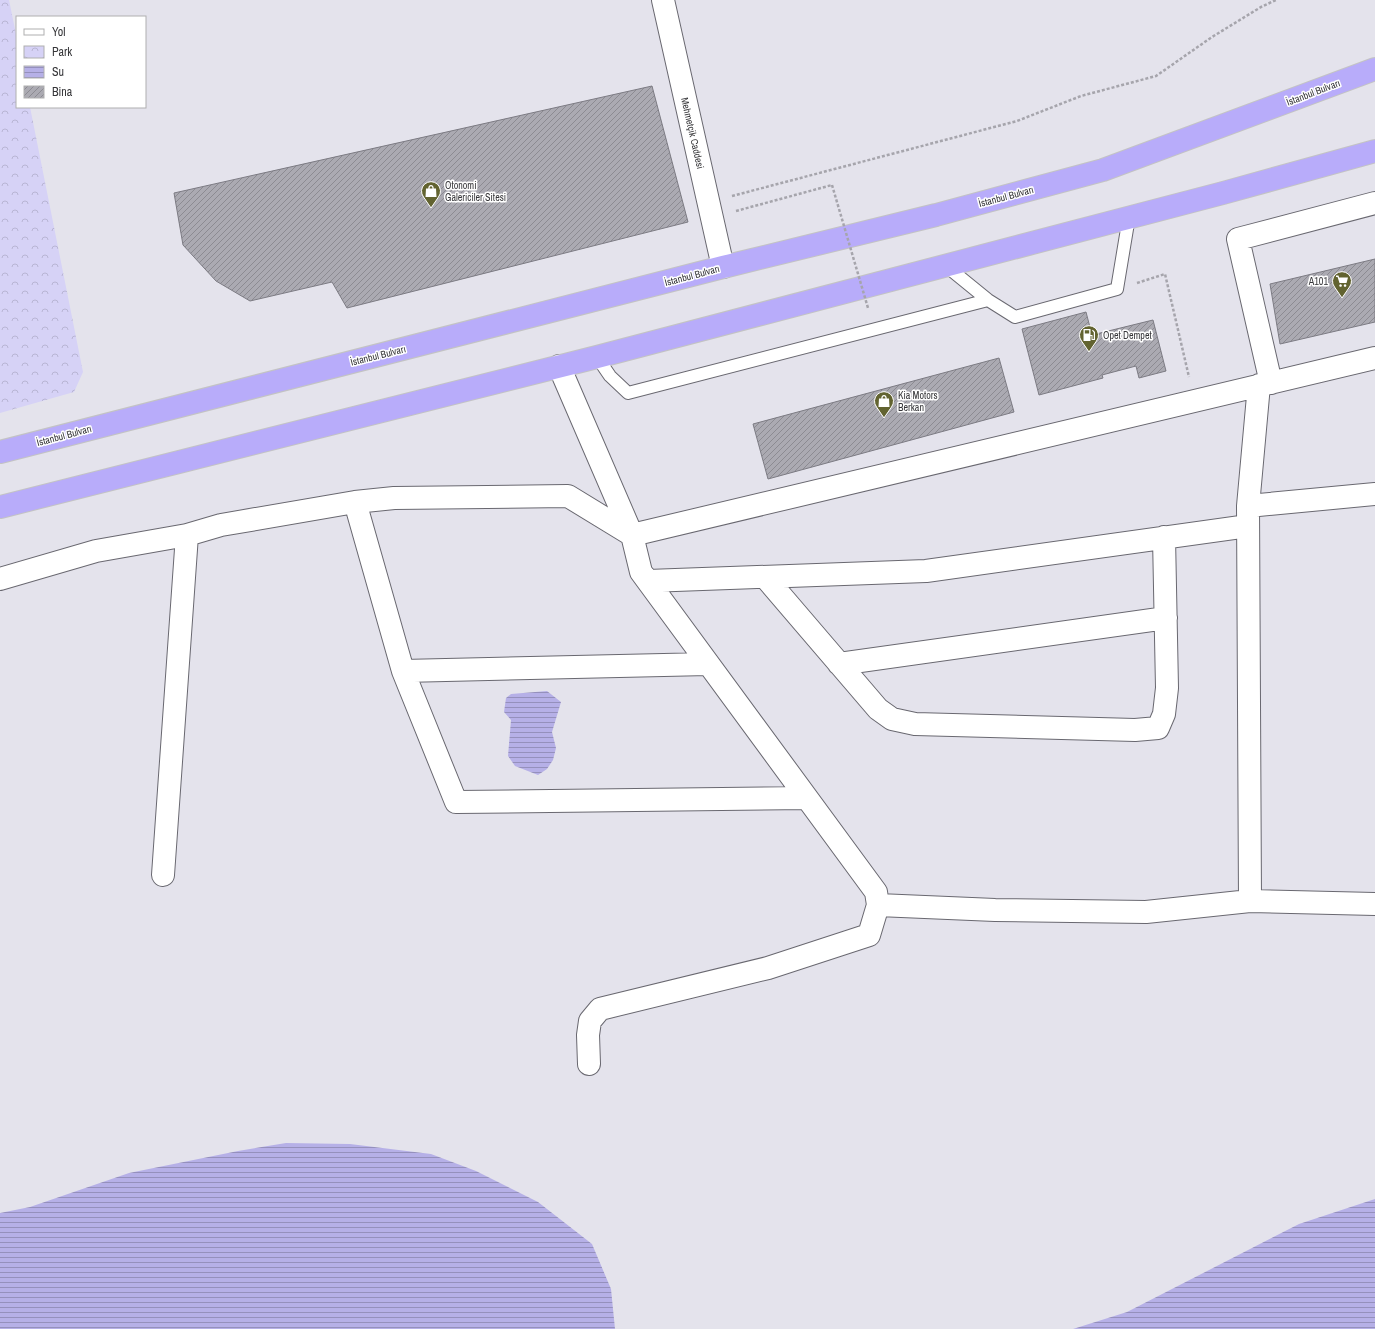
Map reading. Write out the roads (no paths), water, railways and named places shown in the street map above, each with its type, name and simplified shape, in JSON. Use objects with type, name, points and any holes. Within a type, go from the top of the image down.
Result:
[{"type":"highway","name":"İstanbul Bulvarı","points":[[0,452],[724,267],[936,215],[1103,170],[1375,69]]},
{"type":"highway","points":[[0,507],[597,357],[1223,193],[1375,151]]},
{"type":"street","name":"Mehmetçik Caddesi","points":[[663,0],[724,267]]},
{"type":"street","points":[[1250,901],[1248,516],[1265,384],[1238,239],[1375,203]]},
{"type":"street","points":[[0,579],[96,551],[187,535],[221,525],[355,502],[394,498],[568,496],[632,534],[1375,358]]},
{"type":"street","points":[[559,366],[632,534],[641,572],[876,892],[878,905],[869,935],[768,968],[600,1009],[590,1021],[588,1035],[589,1064]]},
{"type":"street","points":[[648,581],[926,570],[1164,537],[1248,516],[1375,494]]},
{"type":"street","points":[[355,502],[403,671],[456,802],[807,798]]},
{"type":"street","points":[[162,875],[187,535]]},
{"type":"street","points":[[766,577],[878,709],[892,719],[915,724],[1135,730],[1158,728],[1164,714],[1167,688],[1164,537]]},
{"type":"street","points":[[839,664],[1166,618]]},
{"type":"street","points":[[403,671],[708,664]]},
{"type":"street","points":[[878,905],[995,910],[1146,912],[1250,901],[1375,904]]},
{"type":"lane","points":[[946,265],[988,300],[1015,316],[1117,289],[1129,217]]},
{"type":"lane","points":[[597,357],[610,376],[628,393],[988,300]]},
{"type":"water","points":[[547,691],[561,702],[552,732],[556,748],[553,760],[547,769],[538,775],[515,766],[508,756],[511,720],[504,712],[506,698],[511,694]]},
{"type":"water","points":[[286,1143],[350,1144],[431,1154],[476,1171],[538,1202],[592,1244],[611,1289],[615,1329],[0,1329],[0,1213],[30,1207],[129,1173]]},
{"type":"water","points":[[1375,1199],[1375,1329],[1073,1329],[1127,1312],[1299,1224]]},
{"type":"place","name":"Otonomi Galericiler Sitesi","points":[[431,208]]},
{"type":"place","name":"A101","points":[[1342,298]]},
{"type":"place","name":"Opet Dempet","points":[[1089,352]]},
{"type":"place","name":"Kia Motors Berkan","points":[[884,418]]}]
